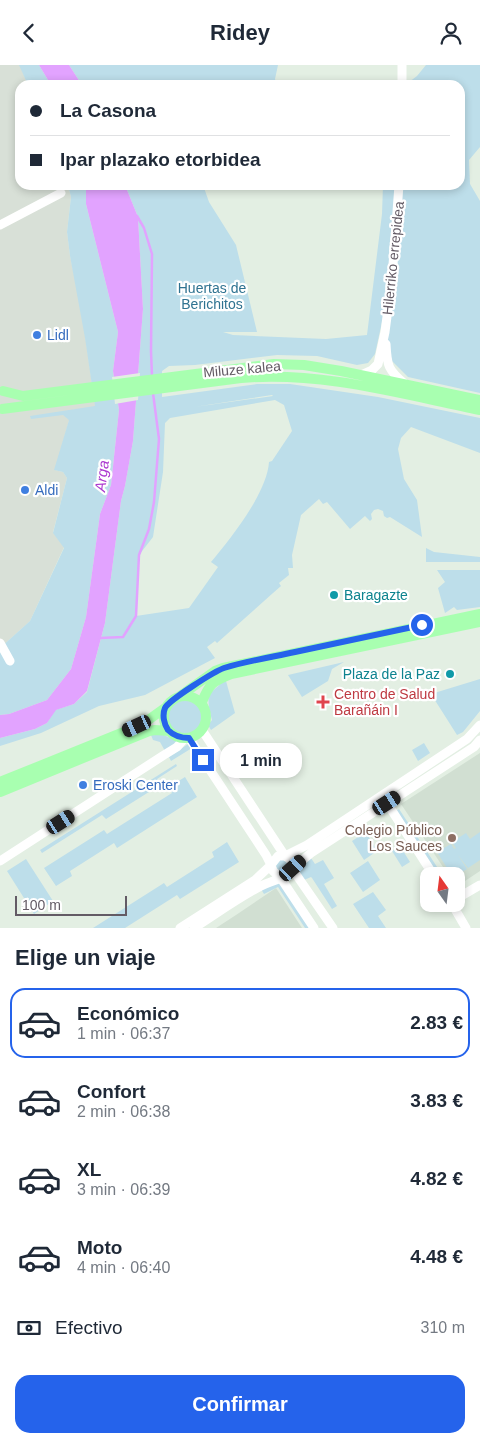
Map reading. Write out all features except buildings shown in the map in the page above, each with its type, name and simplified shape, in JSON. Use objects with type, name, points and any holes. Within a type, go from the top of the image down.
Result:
[{"type":"main road","name":"Miluze kalea","points":[[1,411],[93,392],[274,364],[304,365],[480,400]]},
{"type":"main road","name":"Miluze kalea","points":[[166,382],[271,375],[300,376],[350,383],[480,410]]},
{"type":"main road","name":"Miluze kalea","points":[[1,390],[23,396],[93,392]]},
{"type":"main road","points":[[1,390],[5,400],[1,411]]},
{"type":"main road","points":[[0,782],[144,723],[165,708],[174,698],[180,696],[215,671],[223,668],[480,614]]},
{"type":"main road","points":[[202,702],[208,687],[219,678],[231,674],[480,622]]},
{"type":"main road","points":[[0,792],[149,731],[169,731],[179,737],[187,738],[199,734],[207,716],[202,702],[192,696],[180,696]]},
{"type":"main road","points":[[165,708],[164,720],[169,731]]},
{"type":"street","points":[[402,65],[402,80]]},
{"type":"street","name":"Hilerriko errepidea","points":[[360,375],[372,370],[378,364],[385,331],[392,278],[399,190]]},
{"type":"street","points":[[0,225],[61,193]]},
{"type":"street","name":"Hilerriko errepidea","points":[[385,331],[387,365],[395,376],[406,385]]},
{"type":"street","points":[[0,643],[10,661]]},
{"type":"street","points":[[180,928],[255,880],[278,856],[285,855],[314,841],[467,739],[480,725]]},
{"type":"street","points":[[202,730],[285,855],[291,859],[293,869],[333,928]]},
{"type":"street","points":[[0,861],[170,751],[187,738],[271,865],[272,871],[280,877],[314,928]]},
{"type":"street","points":[[194,928],[259,887],[280,877],[287,876],[311,853],[474,747],[480,740]]},
{"type":"street","points":[[387,803],[428,867]]},
{"type":"street","points":[[465,894],[480,885]]},
{"type":"street","points":[[457,913],[465,928]]},
{"type":"shaded area","points":[[0,65],[20,65],[28,80],[15,80],[15,190],[69,190],[71,197],[67,232],[81,307],[95,407],[72,410],[55,470],[63,472],[67,478],[53,532],[64,547],[30,621],[0,648]]},
{"type":"shaded area","points":[[39,65],[69,65],[79,80],[48,80]]},
{"type":"shaded area","points":[[86,190],[127,190],[138,217],[143,309],[133,441],[121,501],[105,623],[87,691],[74,704],[56,710],[47,723],[35,729],[0,738],[0,715],[9,714],[47,700],[71,669],[86,617],[100,514],[111,485],[119,410],[113,371],[118,332],[86,204]]},
{"type":"shaded area","name":"Colegio Público Los Sauces","points":[[480,753],[480,871],[465,881],[465,867],[443,867],[401,804]]},
{"type":"shaded area","points":[[276,888],[302,928],[216,928],[236,915]]},
{"type":"green space","points":[[19,65],[39,65],[48,80],[26,80]]},
{"type":"green space","points":[[69,65],[278,65],[275,80],[79,80]]},
{"type":"green space","name":"Huertas de Berichitos","points":[[426,65],[480,65],[480,147],[469,160],[470,184],[480,201],[480,393],[408,377],[392,361],[382,322],[375,354],[368,363],[357,365],[317,356],[277,355],[195,365],[169,366],[162,371],[162,397],[257,384],[290,384],[378,397],[480,418],[480,453],[411,427],[401,438],[398,449],[404,479],[417,500],[422,537],[390,517],[387,518],[384,516],[383,511],[378,509],[374,510],[371,514],[372,519],[370,521],[365,516],[350,529],[327,502],[323,504],[319,499],[301,515],[292,555],[293,568],[288,568],[289,575],[279,583],[281,586],[217,643],[215,641],[207,647],[215,658],[145,695],[99,706],[41,733],[0,746],[0,738],[35,729],[47,723],[55,710],[74,704],[87,692],[105,623],[121,501],[133,441],[143,309],[138,217],[127,190],[205,190],[209,202],[236,245],[257,332],[223,332],[233,335],[326,339],[367,335],[382,214],[383,190],[465,190],[465,80],[412,80]],"holes":[[[272,395],[273,396],[194,407]],[[275,400],[284,405],[292,431],[272,461],[269,462],[262,487],[247,515],[211,562],[218,567],[189,608],[136,616],[139,555],[153,537],[163,472],[165,423],[170,418]]]},
{"type":"green space","points":[[69,190],[86,190],[86,204],[118,332],[113,371],[119,410],[111,485],[100,514],[86,617],[71,669],[47,700],[9,714],[0,715],[0,648],[30,621],[64,548],[53,533],[67,478],[63,472],[54,470],[69,420],[63,415],[31,419],[30,416],[95,406],[67,232],[71,197]]},
{"type":"green space","points":[[426,548],[434,552],[480,557],[480,562],[426,562]]},
{"type":"green space","points":[[437,570],[480,570],[480,607],[457,610],[454,607],[445,613],[438,588],[445,582]]},
{"type":"green space","points":[[344,662],[332,669],[328,681],[302,697],[288,675]]},
{"type":"green space","points":[[480,679],[480,711],[463,732],[457,735],[431,694]]},
{"type":"green space","points":[[226,681],[235,713],[211,730],[208,725],[212,720],[208,695]]},
{"type":"green space","points":[[185,700],[197,705],[202,717],[197,729],[185,734],[173,729],[168,717],[173,705]]},
{"type":"green space","points":[[162,734],[176,741],[176,744],[165,751],[160,742],[153,740],[151,735]]},
{"type":"green space","points":[[424,743],[430,753],[418,761],[412,750]]},
{"type":"green space","points":[[188,744],[192,748],[171,761],[169,757]]},
{"type":"green space","points":[[176,764],[177,766],[157,779],[160,785],[106,819],[102,815],[42,853],[40,850]]},
{"type":"green space","points":[[185,777],[197,797],[117,848],[114,843],[70,871],[72,876],[56,886],[44,868],[104,830],[107,834],[172,793],[169,787]]},
{"type":"green space","points":[[399,809],[437,867],[431,867],[395,812]]},
{"type":"green space","points":[[366,832],[377,851],[364,860],[352,841]]},
{"type":"green space","points":[[480,832],[480,860],[468,868],[458,855],[467,869],[465,870],[465,867],[446,867],[437,852],[451,844],[454,849],[456,848],[452,842],[466,833],[470,839]]},
{"type":"green space","points":[[227,842],[239,862],[180,899],[177,895],[125,928],[93,928],[164,883],[167,887],[214,857],[212,852]]},
{"type":"green space","points":[[400,846],[410,862],[402,867],[392,851]]},
{"type":"green space","points":[[311,858],[315,864],[323,860],[334,878],[324,884],[337,906],[332,909],[312,878],[304,880],[299,873],[302,865]]},
{"type":"green space","points":[[26,859],[53,901],[34,914],[7,871]]},
{"type":"green space","points":[[280,859],[289,862],[289,872],[279,874],[275,864]]},
{"type":"green space","points":[[368,861],[380,880],[363,892],[350,873]]},
{"type":"green space","points":[[274,883],[281,884],[311,928],[305,928],[278,887],[264,894],[261,889]]},
{"type":"green space","points":[[373,892],[386,910],[378,916],[386,928],[369,928],[353,904]]},
{"type":"pier","points":[[140,373],[138,400],[115,404],[112,377]]},
{"type":"waterway","points":[[137,216],[144,228],[152,254],[152,377]]},
{"type":"waterway","points":[[100,638],[123,637],[136,616],[139,555],[149,529],[154,502],[159,439],[153,393]]},
{"type":"place","name":"Lidl","points":[[37,335]]},
{"type":"place","name":"Aldi","points":[[25,490]]},
{"type":"place","name":"Baragazte","points":[[334,595]]},
{"type":"place","name":"Plaza de la Paz","points":[[450,674]]},
{"type":"place","name":"Centro de Salud Barañáin I","points":[[323,702]]},
{"type":"place","name":"Eroski Center","points":[[83,785]]},
{"type":"place","name":"Colegio Público Los Sauces","points":[[452,838]]},
{"type":"route","points":[[203,760],[189,738],[179,737],[169,731],[164,720],[164,714],[165,708],[174,698],[180,696],[215,671],[260,659],[422,625]]},
{"type":"water label","name":"Arga","points":[[102,476]]}]
